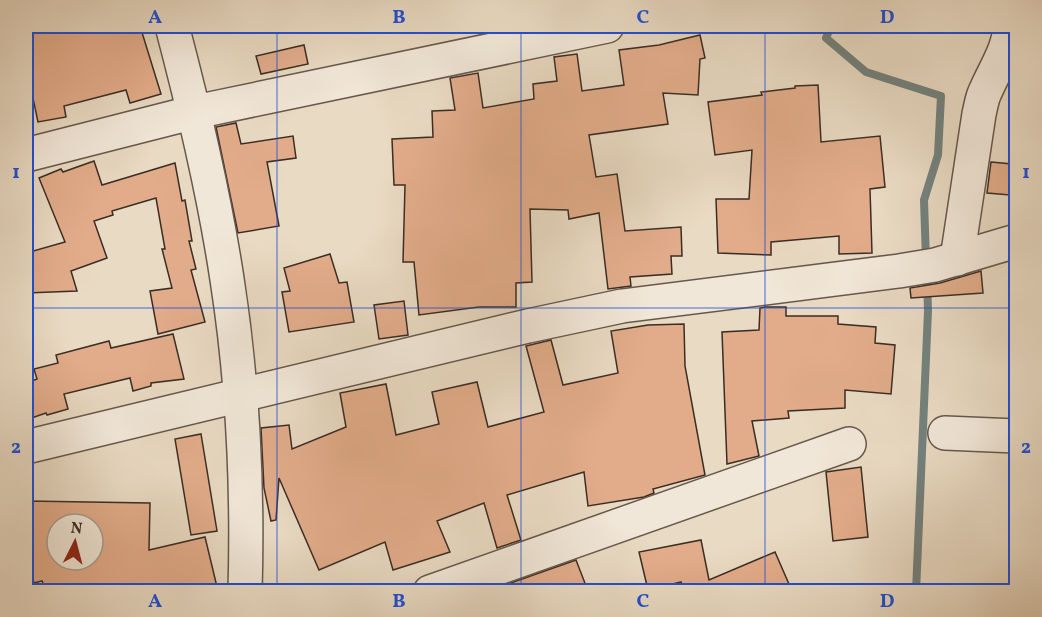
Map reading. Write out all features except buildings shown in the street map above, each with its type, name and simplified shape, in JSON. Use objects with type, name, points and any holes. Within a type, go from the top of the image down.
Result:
[{"type":"street","points":[[172,26],[195,112],[227,278],[241,395],[247,523],[245,591]]},
{"type":"street","points":[[26,155],[195,112],[607,26]]},
{"type":"street","points":[[946,262],[984,92],[1002,57],[1010,26]]},
{"type":"street","points":[[26,447],[528,326],[622,306],[899,271],[946,262],[1017,241]]},
{"type":"street","points":[[945,433],[1017,436]]},
{"type":"street","points":[[430,591],[849,444]]},
{"type":"waterway","points":[[831,26],[826,38],[866,72],[941,96],[938,155],[924,200],[926,260]]},
{"type":"waterway","points":[[916,592],[928,311],[927,275]]}]
